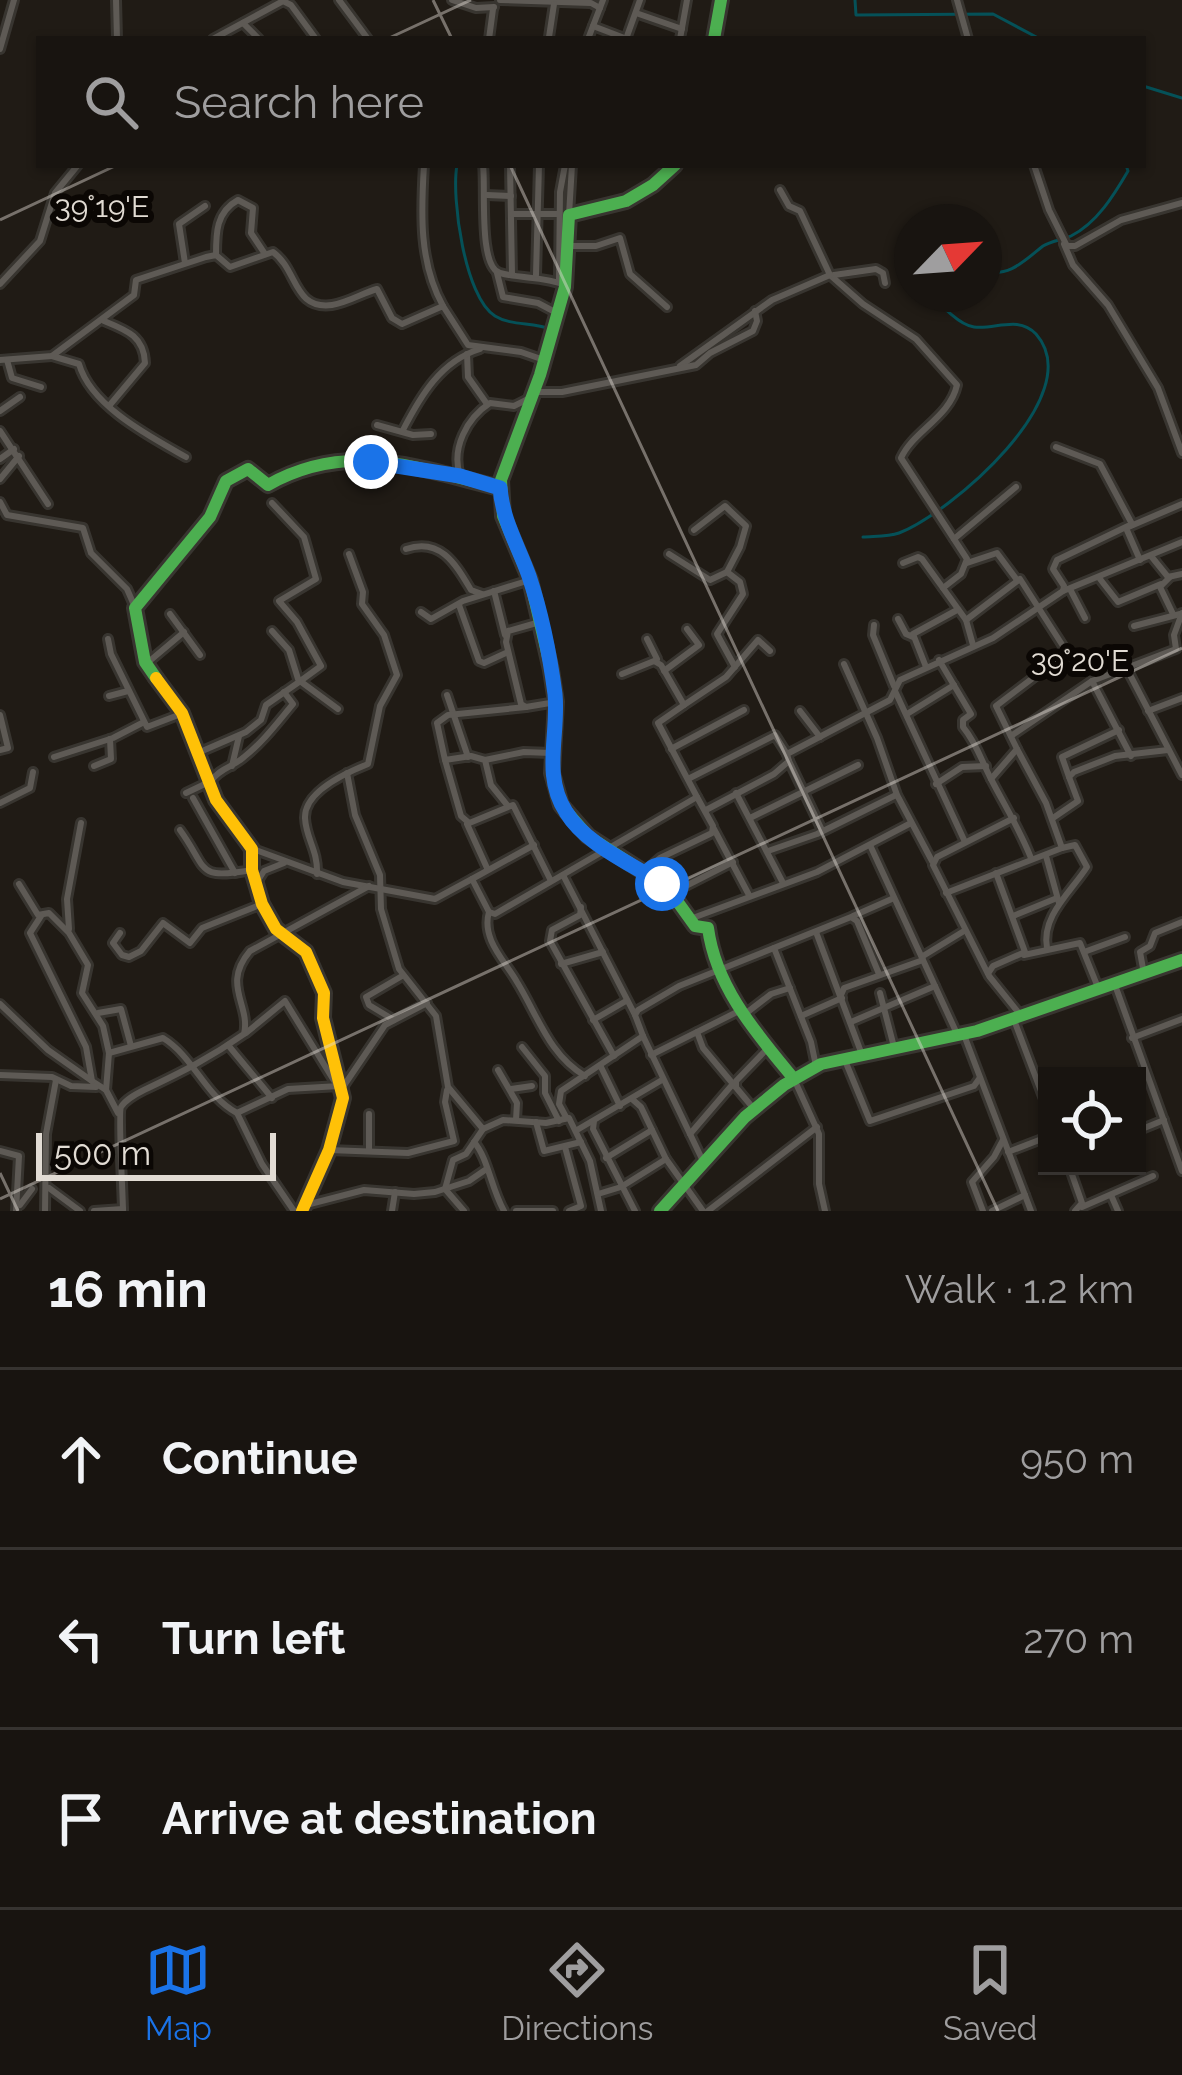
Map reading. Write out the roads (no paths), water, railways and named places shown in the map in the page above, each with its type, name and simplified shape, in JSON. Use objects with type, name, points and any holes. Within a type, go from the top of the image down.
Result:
[{"type":"street","points":[[0,47],[14,0]]},
{"type":"street","points":[[116,0],[117,36]]},
{"type":"street","points":[[219,36],[284,0],[314,36]]},
{"type":"street","points":[[339,0],[366,36]]},
{"type":"street","points":[[456,0],[476,8],[497,2],[601,4],[589,36]]},
{"type":"street","points":[[628,36],[640,0]]},
{"type":"street","points":[[715,36],[722,0]]},
{"type":"street","points":[[957,0],[967,36]]},
{"type":"street","points":[[549,36],[555,1]]},
{"type":"street","points":[[636,13],[681,34],[686,1]]},
{"type":"street","points":[[490,36],[497,2]]},
{"type":"street","points":[[246,23],[257,36]]},
{"type":"street","points":[[592,26],[619,36]]},
{"type":"street","points":[[0,284],[40,241],[55,193],[76,168]]},
{"type":"street","points":[[424,168],[427,266],[468,349],[468,376],[487,404]]},
{"type":"street","points":[[484,168],[486,257],[497,273],[503,297],[538,303],[558,314]]},
{"type":"street","points":[[510,168],[512,274]]},
{"type":"street","points":[[536,168],[536,277]]},
{"type":"street","points":[[562,284],[568,168]]},
{"type":"street","points":[[511,214],[608,208],[643,193],[672,168]]},
{"type":"street","points":[[1035,168],[1073,265],[1108,305],[1158,388],[1182,453]]},
{"type":"street","points":[[781,190],[789,206],[800,212],[832,275],[862,304],[916,339],[958,386],[928,429],[908,443],[901,458],[967,563]]},
{"type":"street","points":[[487,195],[511,196]]},
{"type":"street","points":[[216,255],[217,224],[238,200],[253,208],[251,233],[266,254]]},
{"type":"street","points":[[1064,244],[1072,246],[1120,220],[1182,203]]},
{"type":"street","points":[[184,263],[179,224],[206,206]]},
{"type":"street","points":[[564,214],[568,246],[558,314],[500,488],[505,524],[530,580],[556,702],[551,752],[554,784],[575,826],[672,893],[694,926],[709,931]]},
{"type":"street","points":[[568,246],[596,246],[620,238],[630,274],[667,307]]},
{"type":"street","points":[[216,255],[230,267],[275,253],[301,298],[309,303],[332,305],[377,289],[392,318],[402,324],[443,306]]},
{"type":"street","points":[[52,356],[134,296],[134,281],[216,255]]},
{"type":"street","points":[[680,366],[755,311],[832,275],[876,269],[883,273],[885,284]]},
{"type":"street","points":[[497,273],[562,284]]},
{"type":"street","points":[[460,476],[457,460],[465,427],[487,404],[499,401],[514,406],[533,395],[701,364],[710,353],[753,331],[758,320],[755,311]]},
{"type":"street","points":[[104,321],[136,337],[145,355],[145,363],[110,406]]},
{"type":"street","points":[[403,430],[435,377],[468,349],[521,352],[544,360]]},
{"type":"street","points":[[41,386],[12,378],[3,360],[52,356],[79,364],[84,378],[110,406],[186,457]]},
{"type":"street","points":[[0,411],[20,397]]},
{"type":"street","points":[[377,425],[413,435],[431,434]]},
{"type":"street","points":[[0,431],[48,504]]},
{"type":"street","points":[[1056,447],[1100,464],[1139,560]]},
{"type":"street","points":[[0,460],[17,453]]},
{"type":"street","points":[[0,479],[17,453]]},
{"type":"street","points":[[135,608],[214,515],[226,481],[248,469],[268,485],[312,464],[338,460],[460,476],[500,488]]},
{"type":"street","points":[[954,538],[1016,487]]},
{"type":"street","points":[[0,502],[10,516],[83,528],[92,553],[127,589],[146,664],[182,713],[216,800],[252,849],[317,874],[437,899],[534,844]]},
{"type":"street","points":[[197,755],[239,736],[261,720],[266,705],[321,666],[297,622],[279,601],[316,579],[304,537],[272,502]]},
{"type":"street","points":[[1085,618],[1053,569],[1057,560],[1182,504]]},
{"type":"street","points":[[669,554],[713,581],[727,572],[746,526],[725,506],[694,530]]},
{"type":"street","points":[[706,810],[820,737],[890,700],[894,689],[932,664],[1067,591],[1182,542]]},
{"type":"street","points":[[406,549],[418,545],[446,554],[470,590],[482,594]]},
{"type":"street","points":[[944,588],[967,563],[997,553],[1063,644],[1062,656],[996,706],[1062,848]]},
{"type":"street","points":[[317,874],[317,854],[305,813],[315,797],[368,764],[375,723],[397,671],[381,629],[361,603],[363,592],[349,554]]},
{"type":"street","points":[[1151,556],[1169,577]]},
{"type":"street","points":[[903,563],[918,557],[966,620],[974,645]]},
{"type":"street","points":[[727,572],[743,590],[717,634],[735,667]]},
{"type":"street","points":[[1100,578],[1118,602],[1182,574]]},
{"type":"street","points":[[966,620],[1018,579]]},
{"type":"street","points":[[421,611],[431,619],[482,594],[530,580]]},
{"type":"street","points":[[1011,736],[1092,681],[1177,648],[1178,614],[1161,584]]},
{"type":"street","points":[[494,591],[519,700],[526,707]]},
{"type":"street","points":[[458,604],[478,661],[484,663],[508,652]]},
{"type":"street","points":[[913,637],[958,609]]},
{"type":"street","points":[[170,614],[200,655]]},
{"type":"street","points":[[1134,626],[1178,614]]},
{"type":"street","points":[[898,619],[971,714],[963,720],[963,727],[974,740],[1032,859]]},
{"type":"street","points":[[505,635],[513,628],[540,622]]},
{"type":"street","points":[[874,625],[873,634],[894,689],[965,842]]},
{"type":"street","points":[[664,671],[699,645],[687,629]]},
{"type":"street","points":[[272,631],[289,650],[300,681],[338,710]]},
{"type":"street","points":[[146,664],[184,632]]},
{"type":"street","points":[[108,639],[144,722],[152,728],[182,713]]},
{"type":"street","points":[[646,639],[684,705]]},
{"type":"street","points":[[749,895],[658,723],[711,689],[758,640],[770,651]]},
{"type":"street","points":[[622,674],[659,663]]},
{"type":"street","points":[[844,664],[897,795],[950,894],[964,935],[1018,1019],[1038,1080]]},
{"type":"street","points":[[1127,669],[1182,775]]},
{"type":"street","points":[[1092,681],[1134,756]]},
{"type":"street","points":[[907,714],[950,687]]},
{"type":"street","points":[[109,696],[128,691]]},
{"type":"street","points":[[235,873],[190,795],[232,766],[284,718],[293,704],[283,691]]},
{"type":"street","points":[[447,695],[468,757]]},
{"type":"street","points":[[1148,711],[1182,699]]},
{"type":"street","points":[[468,822],[461,816],[445,760],[437,723],[441,717],[556,702]]},
{"type":"street","points":[[671,748],[744,710]]},
{"type":"street","points":[[800,711],[820,737]]},
{"type":"street","points":[[0,715],[8,748],[0,750]]},
{"type":"street","points":[[54,758],[144,722]]},
{"type":"street","points":[[1052,818],[1078,801],[1062,757],[1118,730]]},
{"type":"street","points":[[688,779],[775,735],[822,830]]},
{"type":"street","points":[[232,766],[239,736]]},
{"type":"street","points":[[94,766],[111,760],[110,739]]},
{"type":"street","points":[[1069,777],[1112,757],[1167,747]]},
{"type":"street","points":[[991,779],[1016,749]]},
{"type":"street","points":[[445,760],[551,752]]},
{"type":"street","points":[[485,760],[491,785],[508,806]]},
{"type":"street","points":[[750,818],[858,766]]},
{"type":"street","points":[[937,784],[962,767],[986,766]]},
{"type":"street","points":[[0,803],[30,788],[34,772]]},
{"type":"street","points":[[329,1150],[412,1153],[454,1141],[445,1102],[448,1087],[440,1029],[427,1003],[403,976],[381,909],[380,875],[355,815],[347,773]]},
{"type":"street","points":[[736,794],[782,883]]},
{"type":"street","points":[[768,851],[897,795]]},
{"type":"street","points":[[472,879],[490,912],[496,914],[698,797]]},
{"type":"street","points":[[468,822],[517,807],[551,880]]},
{"type":"street","points":[[933,865],[937,857],[1014,818]]},
{"type":"street","points":[[468,822],[487,868]]},
{"type":"street","points":[[69,932],[67,904],[82,823]]},
{"type":"street","points":[[690,919],[814,874],[911,823]]},
{"type":"street","points":[[644,872],[713,828]]},
{"type":"street","points":[[180,830],[203,869],[220,876],[252,870]]},
{"type":"street","points":[[870,844],[961,1035],[1031,1211]]},
{"type":"street","points":[[950,894],[1075,844],[1087,867],[1058,901],[1045,936],[1047,948]]},
{"type":"street","points":[[252,849],[252,870],[262,904],[281,933],[306,952],[324,993],[322,1018],[343,1098],[329,1150],[295,1210]]},
{"type":"street","points":[[1046,856],[1058,901]]},
{"type":"street","points":[[672,893],[734,862]]},
{"type":"street","points":[[256,886],[264,871],[284,863]]},
{"type":"street","points":[[997,873],[1024,943],[1024,955]]},
{"type":"street","points":[[563,874],[704,1162]]},
{"type":"street","points":[[19,884],[41,916]]},
{"type":"street","points":[[250,1025],[236,991],[241,963],[250,951],[369,886]]},
{"type":"street","points":[[635,1015],[679,986],[893,898]]},
{"type":"street","points":[[1013,916],[1058,901]]},
{"type":"street","points":[[120,933],[113,943],[129,957],[141,951],[164,923],[190,944],[202,928],[262,904]]},
{"type":"street","points":[[718,907],[708,942],[741,1014],[794,1079],[817,1127],[825,1210],[814,1211]]},
{"type":"street","points":[[580,908],[580,915],[550,932],[551,947],[614,1056]]},
{"type":"street","points":[[490,912],[486,926],[492,942],[541,1030],[585,1076]]},
{"type":"street","points":[[94,1211],[123,1210],[123,1134],[118,1113],[99,1086],[87,1050],[30,933],[41,916],[49,913],[69,932],[88,964],[81,989],[103,1026],[109,1054],[99,1086]]},
{"type":"street","points":[[851,917],[857,921],[879,974]]},
{"type":"street","points":[[1144,974],[1140,952],[1150,946],[1155,932],[1182,922]]},
{"type":"street","points":[[816,932],[861,1053]]},
{"type":"street","points":[[801,1016],[841,992],[923,958],[964,935]]},
{"type":"street","points":[[1084,952],[1125,937]]},
{"type":"street","points":[[982,965],[1077,942],[1099,991]]},
{"type":"street","points":[[774,948],[816,1066]]},
{"type":"street","points":[[561,964],[603,952]]},
{"type":"street","points":[[660,1211],[755,1110],[816,1066],[1018,1019],[1182,960]]},
{"type":"street","points":[[988,976],[993,965]]},
{"type":"street","points":[[394,1020],[369,1005],[366,997],[403,976]]},
{"type":"street","points":[[1115,985],[1182,1171]]},
{"type":"street","points":[[851,1022],[935,986]]},
{"type":"street","points":[[652,1054],[790,988]]},
{"type":"street","points":[[880,993],[894,1047]]},
{"type":"street","points":[[118,1113],[131,1098],[194,1069],[285,1001],[340,1088]]},
{"type":"street","points":[[593,1020],[626,1001]]},
{"type":"street","points":[[340,1088],[373,1038],[394,1020],[427,1003]]},
{"type":"street","points":[[0,1004],[48,1050],[99,1086]]},
{"type":"street","points":[[96,1014],[121,1009],[131,1046]]},
{"type":"street","points":[[1132,1038],[1182,1019]]},
{"type":"street","points":[[694,1035],[755,1110]]},
{"type":"street","points":[[562,1119],[561,1091],[643,1036]]},
{"type":"street","points":[[109,1054],[163,1038],[181,1049],[222,1103],[237,1113],[262,1164],[295,1210]]},
{"type":"street","points":[[228,1046],[272,1098]]},
{"type":"street","points":[[523,1047],[545,1076],[545,1093],[562,1119],[578,1130],[601,1211]]},
{"type":"street","points":[[690,1134],[767,1049]]},
{"type":"street","points":[[844,1058],[870,1121],[974,1086],[979,1079]]},
{"type":"street","points":[[598,1069],[620,1106]]},
{"type":"street","points":[[498,1070],[517,1102],[516,1121]]},
{"type":"street","points":[[0,1075],[99,1086]]},
{"type":"street","points":[[578,1130],[663,1079]]},
{"type":"street","points":[[45,1211],[46,1134],[56,1080]]},
{"type":"street","points":[[512,1089],[532,1086]]},
{"type":"street","points":[[448,1087],[483,1129]]},
{"type":"street","points":[[237,1113],[288,1089],[340,1088]]},
{"type":"street","points":[[632,1099],[640,1105],[666,1159],[706,1208],[817,1127]]},
{"type":"street","points":[[369,1114],[369,1149]]},
{"type":"street","points":[[445,1189],[454,1159],[466,1154],[483,1129],[503,1120],[562,1119]]},
{"type":"street","points":[[1146,1127],[1164,1120]]},
{"type":"street","points":[[536,1122],[542,1150],[581,1142]]},
{"type":"street","points":[[592,1125],[635,1211]]},
{"type":"street","points":[[607,1158],[652,1130]]},
{"type":"street","points":[[1003,1140],[972,1182],[987,1211],[1025,1195]]},
{"type":"street","points":[[1008,1152],[1038,1140]]},
{"type":"street","points":[[1172,1145],[1182,1140]]},
{"type":"street","points":[[474,1142],[485,1156],[485,1170],[503,1211]]},
{"type":"street","points":[[565,1147],[581,1206],[569,1211]]},
{"type":"street","points":[[0,1151],[19,1156],[17,1209]]},
{"type":"street","points":[[598,1194],[621,1187],[666,1159]]},
{"type":"street","points":[[295,1210],[364,1190],[414,1195],[445,1189],[485,1170]]},
{"type":"street","points":[[1071,1175],[1078,1209],[1153,1176]]},
{"type":"street","points":[[48,1188],[80,1211]]},
{"type":"street","points":[[17,1209],[32,1189]]},
{"type":"street","points":[[445,1189],[464,1211]]},
{"type":"street","points":[[392,1211],[395,1192]]},
{"type":"street","points":[[1111,1195],[1118,1211]]},
{"type":"street","points":[[516,1211],[553,1211]]},
{"type":"waterway","points":[[855,0],[856,15],[993,14],[1034,36]]},
{"type":"waterway","points":[[1146,87],[1182,98]]},
{"type":"waterway","points":[[457,168],[463,246],[485,306],[501,319],[550,329]]},
{"type":"waterway","points":[[1002,271],[1043,246],[1071,236],[1097,216],[1127,168]]},
{"type":"waterway","points":[[863,537],[899,533],[979,478],[1030,419],[1044,388],[1048,359],[1029,328],[968,325],[949,312]]}]
